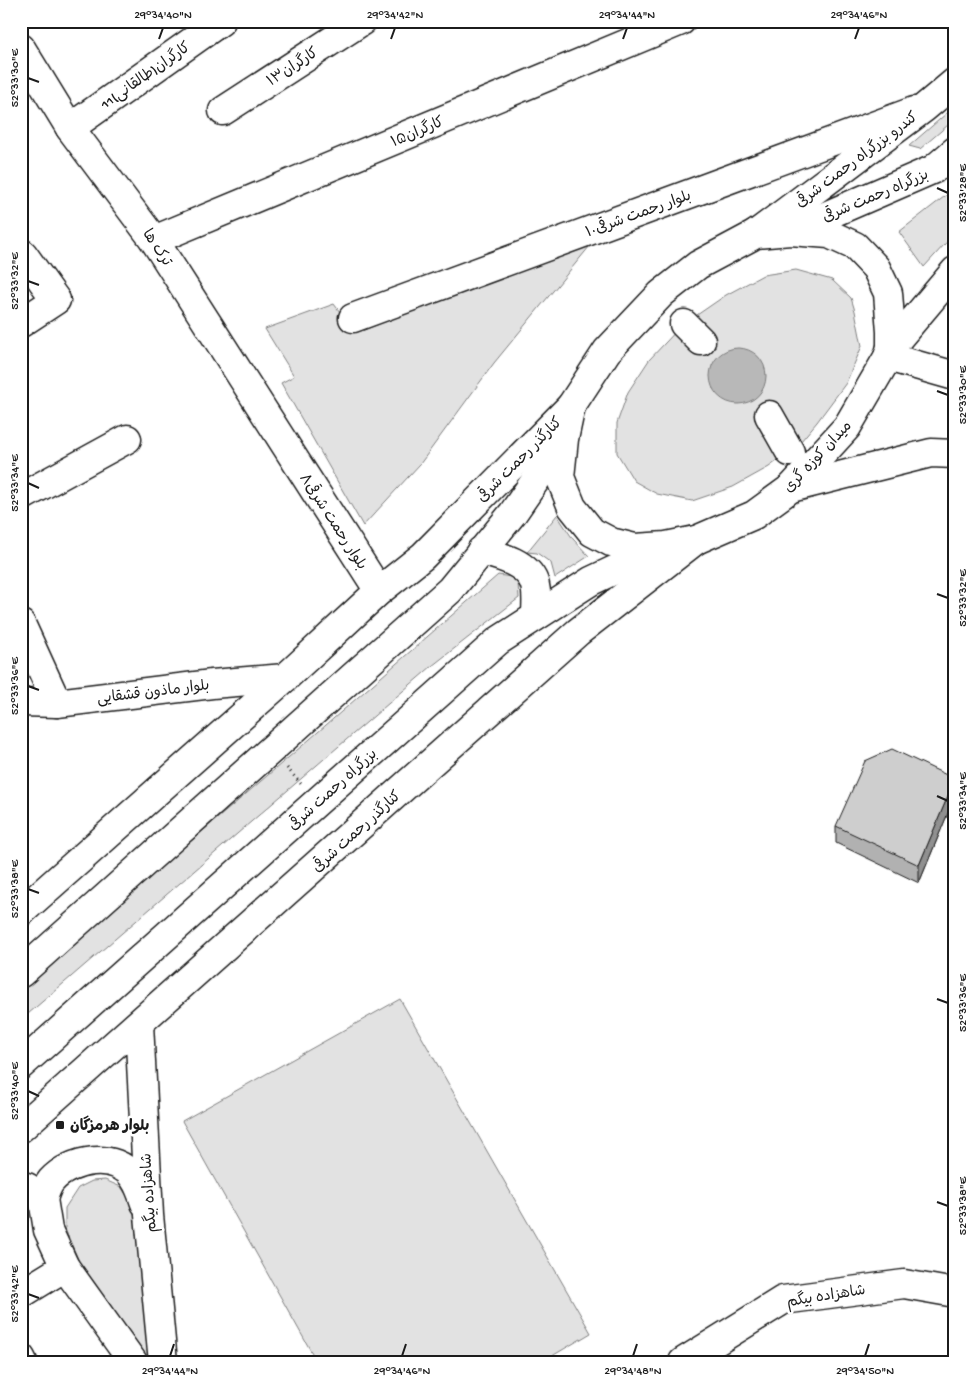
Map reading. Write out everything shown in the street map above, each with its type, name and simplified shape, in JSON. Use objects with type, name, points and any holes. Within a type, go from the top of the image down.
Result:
[{"type":"main road","name":"11کارگران(طالقانی)","points":[[70,128],[221,21]]},
{"type":"main road","name":"کارگران۱۳","points":[[223,111],[362,21]]},
{"type":"main road","name":"۱۵کارگران","points":[[154,240],[681,21]]},
{"type":"main road","name":"ترک ها","points":[[21,48],[70,128],[154,240],[289,451]]},
{"type":"main road","name":"کندرو بزرگراه رحمت شرقی","points":[[756,234],[924,108],[955,82]]},
{"type":"main road","name":"۱۰بلوار رحمت شرقی","points":[[353,318],[924,108]]},
{"type":"main road","name":"بزرگراه رحمت شرقی","points":[[790,231],[934,169],[954,155]]},
{"type":"main road","name":"میدان کوزه گری","points":[[790,231],[829,234],[855,246],[876,268],[888,293],[890,352],[846,428],[791,488],[754,515],[696,540],[666,546],[635,548],[611,542],[592,532],[572,507],[560,477],[564,439],[571,406],[607,351],[661,294],[698,265],[756,234],[790,231]]},
{"type":"main road","points":[[21,323],[56,300],[23,254]]},
{"type":"main road","points":[[955,271],[890,352],[955,376]]},
{"type":"main road","name":"کنارگذر رحمت شرقی","points":[[21,912],[285,678],[379,591],[423,556],[571,406]]},
{"type":"main road","points":[[769,416],[790,452]]},
{"type":"main road","points":[[21,497],[127,439]]},
{"type":"main road","points":[[21,973],[450,590],[512,513],[564,439]]},
{"type":"main road","name":"بلوار رحمت شرقی۸","points":[[289,451],[379,591]]},
{"type":"main road","points":[[791,488],[931,453],[955,454]]},
{"type":"main road","name":"کنارگذر رحمت شرقی","points":[[21,1128],[578,632],[696,540]]},
{"type":"main road","name":"بزرگراه رحمت شرقی","points":[[21,1065],[498,641],[591,581],[666,546]]},
{"type":"main road","points":[[481,551],[498,555],[521,566],[533,580],[537,594],[536,616]]},
{"type":"main road","points":[[21,624],[57,703]]},
{"type":"main road","name":"بلوار ماذون قشقایی","points":[[21,702],[57,703],[212,684],[285,678]]},
{"type":"main road","name":"شاهزاده بیگم","points":[[139,1024],[149,1215],[163,1362]]},
{"type":"main road","points":[[133,1362],[65,1267],[32,1192],[50,1182],[62,1171],[76,1164],[104,1161],[120,1165],[133,1176],[149,1215]]},
{"type":"main road","points":[[21,1294],[65,1267]]},
{"type":"main road","name":"شاهزاده بیگم","points":[[691,1360],[783,1300],[904,1284],[955,1293]]},
{"type":"main road","points":[[21,1358],[23,1362]]},
{"type":"path","points":[[271,750],[317,802]]},
{"type":"shaded area","points":[[955,106],[955,119],[920,149],[909,146]]},
{"type":"shaded area","points":[[949,193],[952,213],[955,216],[955,233],[924,267],[899,232]]},
{"type":"shaded area","points":[[594,241],[494,363],[420,464],[363,526],[281,383],[294,376],[265,329],[334,304],[356,333]]},
{"type":"shaded area","points":[[796,270],[832,280],[851,298],[862,346],[846,383],[817,422],[796,447],[769,467],[733,487],[692,501],[657,494],[634,481],[617,453],[617,423],[628,392],[649,360],[681,326],[726,295],[763,275]]},
{"type":"shaded area","points":[[733,348],[743,348],[758,356],[764,365],[766,376],[764,387],[758,396],[743,404],[733,404],[722,399],[715,392],[710,381],[710,371],[715,360],[722,353]]},
{"type":"shaded area","points":[[557,515],[573,539],[589,556],[555,578],[551,563],[537,553],[527,552]]},
{"type":"shaded area","points":[[498,575],[511,577],[518,583],[519,598],[432,666],[21,1020],[21,987]]},
{"type":"shaded area","points":[[400,999],[591,1333],[542,1362],[317,1362],[182,1121]]},
{"type":"shaded area","points":[[105,1180],[121,1187],[132,1203],[140,1228],[153,1362],[145,1362],[81,1266],[65,1229],[65,1208],[78,1188],[92,1181]]},
{"type":"building","points":[[892,749],[955,779],[919,865],[836,826],[865,761]]},
{"type":"place","name":"بلوار هرمزگان","points":[[60,1125]]}]
